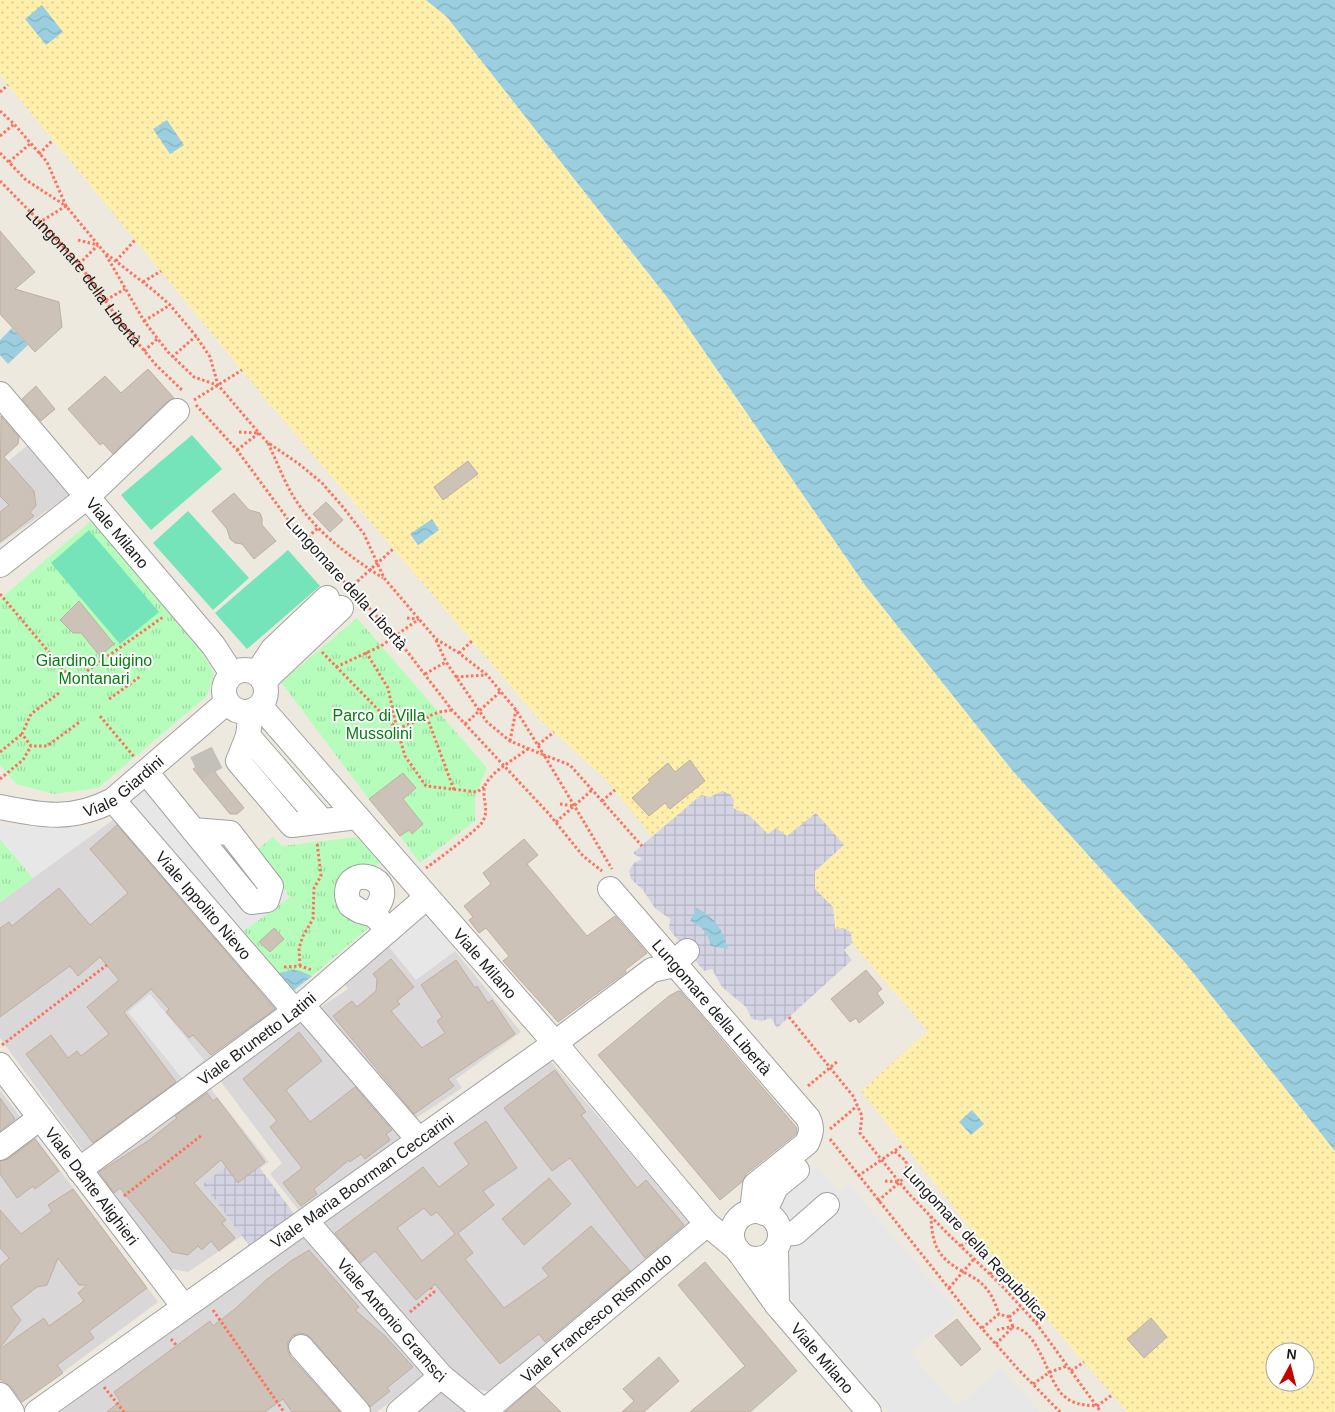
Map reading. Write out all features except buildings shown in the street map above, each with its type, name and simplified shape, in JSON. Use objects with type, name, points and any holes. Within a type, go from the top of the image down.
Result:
[{"type":"street","name":"Viale Milano","points":[[0,394],[180,605],[213,645],[232,674]]},
{"type":"street","points":[[2,560],[87,497],[120,466],[183,413]]},
{"type":"street","points":[[260,677],[310,638],[340,598]]},
{"type":"street","points":[[340,598],[273,649],[260,677],[266,694],[255,708],[248,736],[318,821],[357,817]]},
{"type":"street","points":[[255,708],[244,712],[237,710],[227,702],[224,687],[232,674],[244,670],[260,677]]},
{"type":"street","name":"Viale Giardini","points":[[0,807],[27,812],[65,815],[95,809],[113,800],[146,772],[197,742],[227,702]]},
{"type":"street","name":"Viale Milano","points":[[255,708],[357,817],[555,1043],[707,1224],[737,1249],[776,1305],[859,1389],[869,1412]]},
{"type":"street","points":[[146,772],[193,830]]},
{"type":"street","name":"Viale Ippolito Nievo","points":[[113,800],[266,977],[299,1008],[419,1140]]},
{"type":"street","points":[[377,907],[381,901],[382,894],[380,884],[372,878],[360,876],[352,881],[346,893],[350,905],[360,911],[374,915],[388,930]]},
{"type":"street","name":"Lungomare della Libertà","points":[[610,878],[680,957],[792,1099],[819,1129]]},
{"type":"street","name":"Viale Brunetto Latini","points":[[79,1170],[199,1073],[299,1008],[388,930],[420,889]]},
{"type":"street","name":"Viale Maria Boorman Ceccarini","points":[[37,1412],[555,1043],[652,970],[670,966],[680,957]]},
{"type":"street","name":"Viale Dante Alighieri","points":[[0,1066],[109,1208],[193,1301]]},
{"type":"street","points":[[0,1148],[40,1118]]},
{"type":"street","points":[[751,1215],[755,1185],[807,1143],[811,1134],[819,1129]]},
{"type":"street","points":[[824,1148],[776,1187],[732,1236],[737,1249],[742,1255],[757,1259],[771,1254],[778,1241],[795,1233],[827,1205]]},
{"type":"street","points":[[707,1224],[751,1215],[775,1221],[778,1241],[776,1305]]},
{"type":"street","name":"Viale Antonio Gramsci","points":[[306,1221],[441,1376],[485,1412]]},
{"type":"street","name":"Viale Francesco Rismondo","points":[[485,1412],[707,1224]]},
{"type":"street","points":[[301,1347],[358,1412]]},
{"type":"street","points":[[399,1412],[441,1376]]},
{"type":"street","points":[[0,1396],[12,1412]]},
{"type":"path","points":[[0,92],[8,85]]},
{"type":"path","name":"Lungomare della Libertà","points":[[0,111],[47,162],[66,206],[104,252],[144,282],[170,305],[196,336],[210,357],[218,385],[259,433],[267,442],[322,483],[342,506],[364,534],[384,578],[436,639],[459,652],[487,675],[516,710],[574,806],[610,878]]},
{"type":"path","points":[[0,136],[14,124]]},
{"type":"path","points":[[40,154],[53,140]]},
{"type":"path","points":[[9,162],[30,143]]},
{"type":"path","points":[[0,153],[26,180],[66,206],[40,222]]},
{"type":"path","name":"Lungomare della Libertà","points":[[0,182],[78,264],[119,320],[156,365],[183,413],[237,450],[304,540],[340,598],[396,636],[452,710],[556,822],[584,856],[610,878]]},
{"type":"path","points":[[78,240],[98,245]]},
{"type":"path","points":[[116,261],[135,240]]},
{"type":"path","points":[[78,264],[98,245]]},
{"type":"path","points":[[104,252],[144,321],[157,339],[194,377],[218,385]]},
{"type":"path","points":[[144,282],[161,271]]},
{"type":"path","points":[[106,300],[125,289]]},
{"type":"path","points":[[144,321],[170,305]]},
{"type":"path","points":[[172,356],[196,336]]},
{"type":"path","points":[[144,350],[157,339]]},
{"type":"path","points":[[183,413],[218,385],[242,370]]},
{"type":"path","points":[[239,432],[259,433]]},
{"type":"path","points":[[237,450],[259,433]]},
{"type":"path","points":[[267,442],[298,505],[318,528],[348,556],[384,578]]},
{"type":"path","points":[[304,540],[318,528]]},
{"type":"path","points":[[340,598],[393,548]]},
{"type":"path","points":[[0,594],[69,676]]},
{"type":"path","points":[[87,671],[180,605]]},
{"type":"path","points":[[408,618],[419,619]]},
{"type":"path","points":[[336,667],[396,636],[419,619]]},
{"type":"path","points":[[310,638],[397,729]]},
{"type":"path","points":[[436,639],[446,662],[487,722],[510,741],[570,765],[642,846]]},
{"type":"path","points":[[459,652],[472,641]]},
{"type":"path","points":[[366,652],[388,688],[405,756],[426,786],[477,792],[484,788]]},
{"type":"path","points":[[425,674],[446,662]]},
{"type":"path","points":[[456,676],[487,675]]},
{"type":"path","points":[[109,699],[141,676]]},
{"type":"path","points":[[465,724],[501,692]]},
{"type":"path","points":[[0,752],[22,734],[31,714],[59,693]]},
{"type":"path","points":[[397,729],[439,712],[452,710]]},
{"type":"path","points":[[510,741],[516,710]]},
{"type":"path","points":[[100,716],[146,772]]},
{"type":"path","points":[[427,717],[454,790]]},
{"type":"path","points":[[31,746],[47,746],[81,721]]},
{"type":"path","points":[[538,745],[554,732]]},
{"type":"path","points":[[22,734],[31,746]]},
{"type":"path","points":[[0,779],[23,760],[31,746]]},
{"type":"path","points":[[420,889],[483,822],[486,809],[484,788],[488,779],[528,749]]},
{"type":"path","points":[[556,822],[592,790]]},
{"type":"path","points":[[602,800],[615,790]]},
{"type":"path","points":[[560,804],[574,806]]},
{"type":"path","points":[[300,966],[299,948],[303,936],[313,919],[314,888],[321,876],[318,821]]},
{"type":"path","points":[[0,1047],[107,965]]},
{"type":"path","points":[[266,977],[280,968],[300,966],[310,969],[328,983]]},
{"type":"path","name":"Lungomare della Repubblica","points":[[788,1017],[853,1096],[862,1116],[860,1133],[931,1216],[1036,1323],[1102,1412]]},
{"type":"path","points":[[792,1099],[838,1061]]},
{"type":"path","points":[[819,1129],[857,1106]]},
{"type":"path","points":[[109,1208],[202,1135]]},
{"type":"path","points":[[858,1176],[903,1144]]},
{"type":"path","points":[[824,1148],[858,1176],[982,1328],[1060,1412]]},
{"type":"path","points":[[878,1201],[907,1174],[906,1161],[894,1151]]},
{"type":"path","points":[[885,1180],[900,1182]]},
{"type":"path","points":[[931,1216],[932,1236],[937,1250],[947,1262],[982,1284],[993,1298],[999,1314]]},
{"type":"path","points":[[961,1246],[976,1235]]},
{"type":"path","points":[[949,1288],[974,1259]]},
{"type":"path","points":[[990,1274],[1001,1266]]},
{"type":"path","points":[[396,1324],[434,1292],[431,1288]]},
{"type":"path","points":[[193,1301],[284,1412]]},
{"type":"path","points":[[1009,1317],[1021,1307]]},
{"type":"path","points":[[982,1328],[999,1314]]},
{"type":"path","points":[[999,1314],[1009,1317]]},
{"type":"path","points":[[1009,1317],[1013,1327]]},
{"type":"path","points":[[1036,1323],[1045,1317]]},
{"type":"path","points":[[996,1344],[1013,1327]]},
{"type":"path","points":[[997,1330],[1013,1327],[1022,1331],[1033,1342],[1055,1384],[1064,1396],[1075,1403],[1097,1406],[1112,1395]]},
{"type":"path","points":[[1071,1371],[1084,1362]]},
{"type":"path","points":[[1033,1384],[1050,1372],[1068,1366]]},
{"type":"path","points":[[92,1373],[124,1412]]},
{"type":"shaded area","points":[[27,446],[69,495],[0,544],[0,468]]},
{"type":"shaded area","points":[[161,776],[202,822],[225,818],[290,897],[242,932],[131,801]]},
{"type":"shaded area","points":[[722,791],[730,794],[734,800],[733,808],[750,816],[768,834],[776,828],[787,836],[816,813],[844,845],[815,871],[815,889],[833,907],[835,929],[843,928],[851,932],[852,943],[844,950],[852,960],[777,1028],[771,1018],[762,1021],[752,1019],[746,1007],[722,987],[712,969],[704,971],[669,929],[670,919],[655,908],[643,890],[631,879],[629,871],[634,863],[642,859],[633,853],[701,795],[710,797]]},
{"type":"shaded area","points":[[117,817],[285,1010],[87,1156],[0,1038],[0,902]]},
{"type":"shaded area","points":[[0,825],[100,829],[33,878],[0,839]]},
{"type":"shaded area","points":[[425,913],[455,951],[416,980],[386,943]]},
{"type":"shaded area","points":[[386,943],[416,979],[455,951],[521,1032],[456,1079],[462,1088],[413,1120],[321,1007],[348,989],[342,980]]},
{"type":"shaded area","points":[[150,994],[204,1060],[182,1078],[128,1012]]},
{"type":"shaded area","points":[[305,1015],[403,1135],[300,1212],[270,1174],[282,1163],[218,1078]]},
{"type":"shaded area","points":[[547,1057],[693,1227],[498,1393],[470,1388],[440,1362],[318,1221]]},
{"type":"shaded area","points":[[206,1083],[269,1162],[237,1185],[203,1184],[242,1236],[188,1272],[168,1268],[88,1169]]},
{"type":"shaded area","points":[[0,1090],[158,1302],[17,1406],[0,1384]]},
{"type":"shaded area","points":[[247,1151],[301,1223],[257,1256],[203,1184]]},
{"type":"shaded area","points":[[817,1167],[839,1192],[848,1184],[958,1312],[910,1353],[957,1406],[1001,1368],[1039,1412],[889,1412],[794,1303],[787,1288],[795,1233],[787,1215],[775,1203]]},
{"type":"shaded area","points":[[306,1236],[426,1373],[377,1412],[60,1412]]},
{"type":"shaded area","points":[[444,1387],[469,1412],[415,1412]]},
{"type":"sand","points":[[0,0],[426,0],[447,17],[667,297],[865,585],[1012,770],[1187,965],[1335,1151],[1335,1412],[1127,1412],[1001,1266],[861,1091],[928,1031],[852,943],[850,932],[835,929],[833,907],[815,889],[815,871],[844,845],[768,835],[750,816],[710,797],[701,795],[652,836],[605,778],[538,718],[263,396],[0,75]]},
{"type":"green space","points":[[192,435],[222,469],[151,530],[121,495]]},
{"type":"green space","points":[[188,511],[249,578],[213,610],[153,543]]},
{"type":"green space","name":"Giardino Luigino Montanari","points":[[91,521],[203,653],[214,674],[207,696],[98,788],[54,794],[16,784],[0,765],[0,599]]},
{"type":"green space","points":[[89,530],[159,612],[120,644],[51,563]]},
{"type":"green space","points":[[288,550],[320,586],[247,649],[215,613]]},
{"type":"green space","name":"Parco di Villa Mussolini","points":[[357,618],[487,768],[475,797],[475,821],[420,863],[400,836],[409,830],[412,834],[423,824],[403,799],[416,788],[369,799],[281,682]]},
{"type":"green space","points":[[273,837],[282,846],[357,837],[380,863],[374,867],[366,865],[343,877],[374,923],[312,976],[295,971],[278,973],[242,932],[290,897],[254,852]]},
{"type":"green space","points":[[0,839],[33,878],[0,902]]},
{"type":"water","points":[[426,0],[1335,0],[1335,1151],[1187,965],[1012,770],[865,585],[667,297],[447,17]]},
{"type":"water","points":[[42,5],[63,32],[46,45],[25,19]]},
{"type":"water","points":[[167,120],[184,145],[170,154],[153,129]]},
{"type":"water","points":[[12,328],[28,345],[8,364],[0,355],[0,340]]},
{"type":"water","points":[[432,519],[439,530],[418,545],[410,534]]},
{"type":"water","points":[[697,908],[714,920],[723,935],[728,949],[711,946],[704,930],[690,921]]},
{"type":"water","points":[[293,970],[312,976],[293,991],[278,973]]},
{"type":"water","points":[[972,1110],[984,1124],[971,1135],[959,1122]]},
{"type":"tunnel","points":[[201,752],[213,776]]}]
